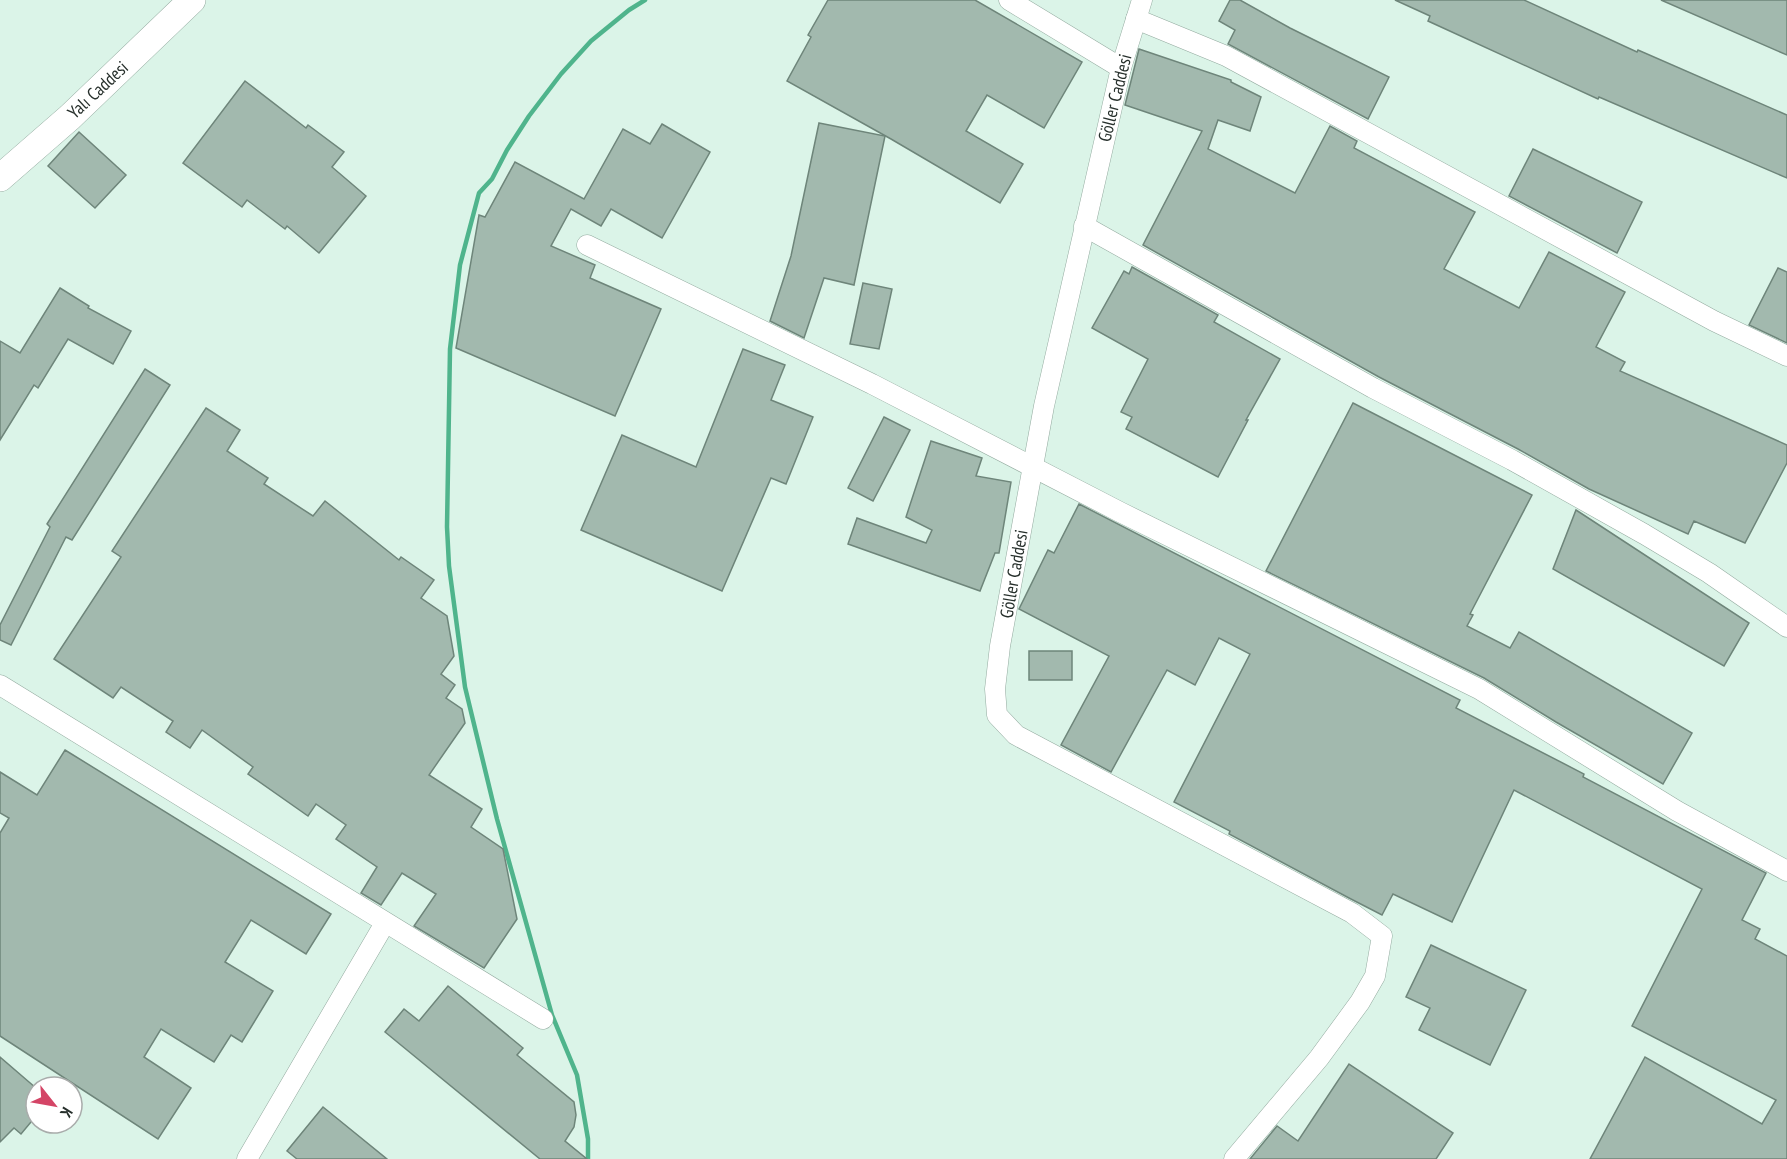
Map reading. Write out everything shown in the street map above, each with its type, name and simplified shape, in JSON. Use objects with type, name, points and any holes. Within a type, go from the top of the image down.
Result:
[{"type":"street","name":"Yalı Caddesi","points":[[0,178],[70,117],[192,0]]},
{"type":"street","points":[[1009,0],[1120,68]]},
{"type":"street","name":"Göller Caddesi","points":[[1143,0],[1120,68],[1044,406],[994,689],[997,715],[1016,735],[1353,913],[1382,936],[1375,976],[1360,1002],[1319,1058],[1234,1159]]},
{"type":"street","points":[[1136,19],[1226,56],[1714,321],[1787,356]]},
{"type":"street","points":[[1084,226],[1373,388],[1512,460],[1644,534],[1709,573],[1787,627]]},
{"type":"street","points":[[587,245],[872,384],[1130,517],[1479,689],[1677,811],[1787,871]]},
{"type":"street","points":[[0,685],[543,1019]]},
{"type":"street","points":[[247,1159],[385,923]]},
{"type":"building","points":[[828,0],[975,0],[1082,62],[1044,128],[987,95],[966,131],[1023,164],[1000,203],[787,81],[811,37],[808,35]]},
{"type":"building","points":[[1230,0],[1240,0],[1290,28],[1389,77],[1368,119],[1228,44],[1235,30],[1219,21]]},
{"type":"building","points":[[1395,0],[1524,0],[1637,52],[1638,50],[1787,115],[1787,178],[1599,97],[1598,99],[1428,21],[1430,16]]},
{"type":"building","points":[[1661,0],[1787,0],[1787,55]]},
{"type":"building","points":[[1139,49],[1231,80],[1261,97],[1250,131],[1218,120],[1208,149],[1295,193],[1330,126],[1357,141],[1354,148],[1475,212],[1444,269],[1519,308],[1549,252],[1625,292],[1596,347],[1625,362],[1620,371],[1787,445],[1787,463],[1745,543],[1694,521],[1688,534],[1589,489],[1518,449],[1379,377],[1143,245],[1202,131],[1125,105]]},
{"type":"building","points":[[245,81],[306,128],[308,125],[344,152],[332,167],[366,196],[319,253],[287,226],[285,229],[247,200],[242,207],[183,163]]},
{"type":"building","points":[[819,123],[885,136],[854,285],[824,278],[804,338],[770,321],[791,256]]},
{"type":"building","points":[[662,124],[710,152],[662,238],[611,209],[601,226],[571,209],[551,246],[595,265],[590,278],[661,309],[615,416],[456,348],[479,215],[485,217],[515,162],[584,199],[623,129],[650,144]]},
{"type":"building","points":[[79,132],[126,175],[95,208],[48,166]]},
{"type":"building","points":[[1533,149],[1642,202],[1617,253],[1509,196]]},
{"type":"building","points":[[1132,267],[1218,315],[1214,322],[1280,359],[1218,477],[1126,429],[1132,417],[1121,412],[1148,359],[1092,328],[1124,271],[1129,274]]},
{"type":"building","points":[[1778,268],[1787,272],[1787,343],[1749,325]]},
{"type":"building","points":[[863,283],[892,289],[879,349],[850,344]]},
{"type":"building","points":[[60,288],[89,306],[88,308],[131,331],[113,364],[68,339],[38,388],[34,385],[0,440],[0,341],[20,353]]},
{"type":"building","points":[[743,349],[785,365],[771,400],[813,417],[786,484],[771,478],[722,591],[581,530],[622,435],[696,467]]},
{"type":"building","points":[[145,369],[170,385],[72,540],[66,537],[11,645],[0,640],[0,625],[50,527],[47,524]]},
{"type":"building","points":[[1353,403],[1532,495],[1470,614],[1473,615],[1467,626],[1510,648],[1519,632],[1692,733],[1663,784],[1484,678],[1266,571]]},
{"type":"building","points":[[206,408],[240,430],[227,451],[268,478],[264,484],[313,516],[325,501],[399,560],[401,557],[434,580],[421,598],[447,616],[454,656],[441,674],[455,685],[446,698],[462,709],[465,723],[429,775],[482,809],[471,827],[503,849],[517,919],[484,968],[414,926],[436,894],[402,873],[381,905],[361,893],[377,867],[336,839],[346,825],[316,804],[308,816],[248,774],[253,767],[202,730],[190,748],[166,732],[173,721],[121,687],[113,698],[54,659],[121,557],[112,551]]},
{"type":"building","points":[[884,417],[910,430],[873,501],[848,488]]},
{"type":"building","points":[[931,441],[982,458],[976,476],[1011,482],[999,553],[995,553],[980,591],[848,544],[857,518],[926,543],[932,530],[906,517]]},
{"type":"building","points":[[1079,504],[1460,700],[1456,708],[1584,774],[1583,777],[1766,873],[1742,920],[1760,929],[1755,939],[1787,956],[1787,1159],[1590,1159],[1645,1057],[1762,1124],[1776,1100],[1632,1026],[1702,889],[1514,790],[1452,922],[1393,894],[1382,915],[1349,898],[1174,802],[1250,654],[1219,638],[1195,685],[1167,670],[1111,772],[1061,745],[1109,656],[1019,609],[1048,550],[1054,553]]},
{"type":"building","points":[[1576,510],[1749,623],[1724,666],[1553,569]]},
{"type":"building","points":[[1029,651],[1072,651],[1072,680],[1029,680]]},
{"type":"building","points":[[65,750],[331,914],[306,954],[251,920],[225,962],[273,991],[242,1042],[231,1035],[214,1062],[161,1029],[144,1057],[191,1088],[158,1139],[84,1091],[84,1075],[60,1075],[0,1036],[0,833],[9,818],[0,813],[0,772],[37,795]]},
{"type":"building","points":[[1431,945],[1526,990],[1490,1065],[1419,1030],[1430,1008],[1406,997]]},
{"type":"building","points":[[448,986],[523,1048],[517,1055],[574,1102],[576,1115],[574,1127],[565,1141],[587,1159],[540,1159],[385,1032],[404,1009],[419,1021]]},
{"type":"building","points":[[0,1057],[24,1078],[24,1130],[21,1134],[14,1128],[0,1142]]},
{"type":"building","points":[[1349,1064],[1453,1133],[1436,1159],[1250,1159],[1277,1126],[1298,1141]]},
{"type":"building","points":[[323,1107],[387,1159],[297,1159],[287,1151]]},
{"type":"waterway","points":[[588,1159],[588,1139],[577,1075],[552,1015],[497,819],[465,687],[449,566],[447,527],[450,349],[460,265],[479,193],[492,179],[529,116],[561,74],[591,41],[645,0]]}]
